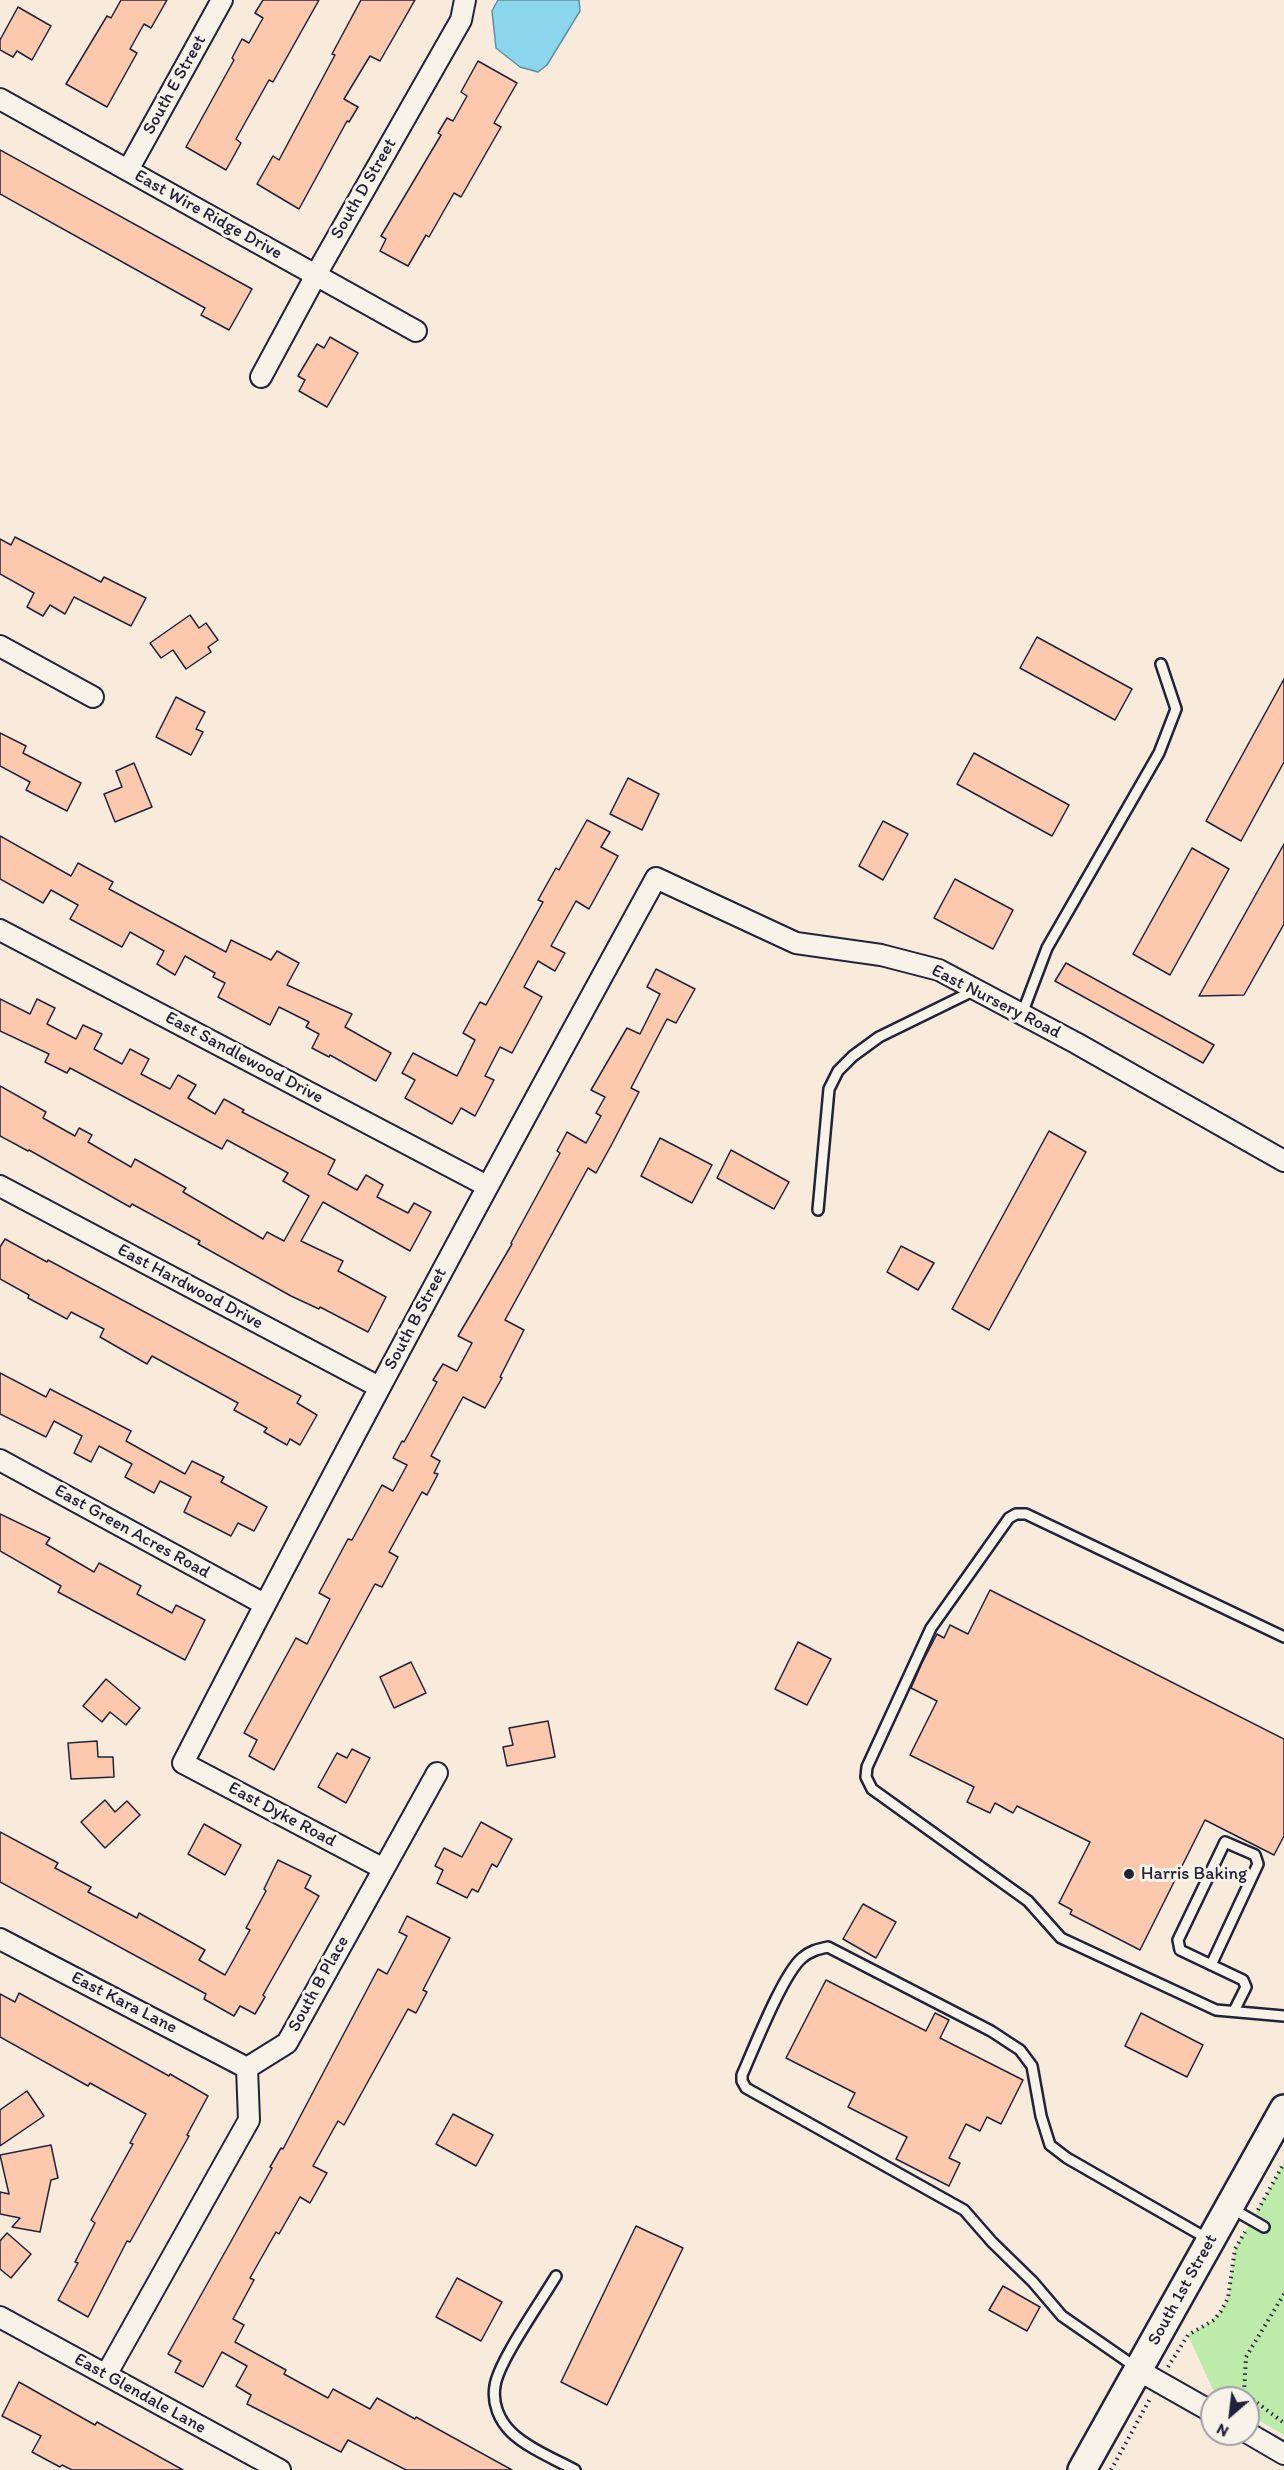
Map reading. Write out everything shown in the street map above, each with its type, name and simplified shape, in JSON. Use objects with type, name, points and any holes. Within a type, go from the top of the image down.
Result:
[{"type":"main road","name":"South 1st Street","points":[[1082,2470],[1284,2109]]},
{"type":"street","name":"South E Street","points":[[128,170],[222,0]]},
{"type":"street","name":"South D Street","points":[[261,377],[316,275],[461,20],[465,0]]},
{"type":"street","name":"East Wire Ridge Drive","points":[[0,99],[416,331]]},
{"type":"street","points":[[0,646],[93,697]]},
{"type":"street","name":"East Nursery Road","points":[[656,878],[796,943],[881,955],[939,970],[1284,1161]]},
{"type":"street","name":"South B Street","points":[[183,1762],[264,1604],[487,1186],[656,878]]},
{"type":"street","name":"East Sandlewood Drive","points":[[0,930],[487,1186]]},
{"type":"street","name":"East Hardwood Drive","points":[[0,1186],[380,1387]]},
{"type":"street","name":"East Green Acres Road","points":[[0,1460],[264,1604]]},
{"type":"street","name":"East Dyke Road","points":[[183,1762],[382,1868]]},
{"type":"street","name":"South B Place","points":[[247,2067],[287,2043],[382,1868],[437,1773]]},
{"type":"street","name":"East Kara Lane","points":[[0,1939],[247,2067]]},
{"type":"street","points":[[106,2375],[249,2120],[247,2067]]},
{"type":"street","name":"East Glendale Lane","points":[[0,2317],[280,2470]]},
{"type":"street","points":[[1138,2370],[1200,2405]]},
{"type":"street","points":[[1260,2440],[1284,2454]]},
{"type":"lane","points":[[1022,1014],[1047,948],[1159,753],[1176,709],[1161,664]]},
{"type":"lane","points":[[819,1210],[829,1089],[838,1071],[853,1056],[879,1037],[975,990]]},
{"type":"lane","points":[[1284,1637],[1026,1514],[1016,1514],[1010,1518],[931,1628],[867,1767],[867,1777],[872,1789],[1028,1901],[1060,1938],[1216,2010],[1284,2016]]},
{"type":"lane","points":[[1211,1965],[1258,1864],[1255,1855],[1225,1842],[1178,1940],[1180,1950],[1245,1983],[1246,1987],[1234,2011]]},
{"type":"lane","points":[[1138,2370],[1062,2316],[964,2210],[746,2088],[742,2081],[742,2074],[784,1984],[800,1959],[814,1950],[828,1947],[991,2031],[1020,2050],[1032,2066],[1041,2116],[1050,2145],[1067,2158],[1210,2241]]},
{"type":"lane","points":[[1229,2207],[1264,2227]]},
{"type":"lane","points":[[556,2276],[504,2362],[495,2383],[494,2400],[500,2418],[512,2433],[575,2470]]},
{"type":"path","points":[[1259,2209],[1284,2163]]},
{"type":"path","points":[[1188,2335],[1214,2320],[1221,2311],[1227,2298],[1235,2249],[1245,2232]]},
{"type":"path","points":[[1284,2294],[1246,2357],[1244,2393],[1284,2423]]},
{"type":"path","points":[[1111,2470],[1135,2427]]},
{"type":"green space","points":[[1284,2163],[1284,2435],[1260,2421],[1260,2386],[1211,2386],[1188,2335],[1213,2320],[1221,2311],[1228,2298],[1235,2249]]},
{"type":"water","points":[[498,0],[579,0],[580,11],[547,65],[538,72],[520,67],[496,48],[492,11]]},
{"type":"building","points":[[121,0],[167,0],[151,28],[144,24],[130,49],[137,53],[107,107],[66,84],[107,16],[111,18]]},
{"type":"building","points":[[263,0],[319,0],[273,82],[269,80],[236,139],[241,143],[226,170],[186,147],[234,60],[232,58],[242,39],[249,43],[263,18],[255,13]]},
{"type":"building","points":[[361,0],[415,0],[380,61],[370,56],[344,99],[358,107],[349,122],[347,121],[299,209],[257,184],[273,156],[279,160],[335,55],[332,54]]},
{"type":"building","points":[[18,7],[51,26],[32,60],[17,51],[13,57],[0,50],[0,40]]},
{"type":"building","points":[[478,61],[517,83],[494,123],[501,127],[461,197],[454,193],[429,237],[426,235],[408,266],[380,251],[386,239],[381,236],[441,135],[438,133],[447,118],[453,121],[467,96],[461,92]]},
{"type":"building","points":[[0,150],[252,289],[229,330],[201,315],[205,308],[0,194]]},
{"type":"building","points":[[330,337],[358,353],[327,407],[299,391],[305,380],[298,376],[317,344],[324,348]]},
{"type":"building","points":[[15,537],[101,582],[104,577],[146,598],[131,626],[74,597],[65,614],[50,605],[43,616],[27,607],[34,593],[0,574],[0,539],[11,545]]},
{"type":"building","points":[[190,615],[199,628],[206,623],[218,640],[208,647],[211,652],[186,669],[173,650],[161,658],[150,643]]},
{"type":"building","points":[[1037,637],[1132,689],[1115,720],[1020,668]]},
{"type":"building","points":[[1284,679],[1284,762],[1241,841],[1206,821]]},
{"type":"building","points":[[176,697],[205,712],[196,729],[203,732],[191,755],[156,737]]},
{"type":"building","points":[[0,733],[26,746],[23,753],[81,783],[67,811],[26,790],[30,782],[0,766]]},
{"type":"building","points":[[974,753],[1069,805],[1052,836],[957,784]]},
{"type":"building","points":[[134,763],[152,807],[115,822],[104,794],[122,787],[116,771]]},
{"type":"building","points":[[628,778],[659,794],[642,830],[610,814]]},
{"type":"building","points":[[587,820],[610,832],[601,847],[618,856],[589,909],[576,901],[551,946],[565,953],[555,971],[538,961],[524,987],[542,997],[512,1053],[500,1047],[485,1076],[494,1080],[475,1116],[461,1108],[452,1124],[405,1098],[415,1080],[402,1073],[413,1053],[457,1076],[475,1040],[463,1033],[480,1002],[486,1005],[543,902],[538,900],[556,868],[559,870]]},
{"type":"building","points":[[883,821],[908,834],[883,880],[859,866]]},
{"type":"building","points":[[0,836],[71,876],[78,863],[113,882],[109,889],[226,952],[231,940],[271,960],[277,951],[299,963],[287,985],[352,1014],[345,1027],[391,1053],[376,1081],[330,1055],[329,1057],[312,1048],[319,1034],[306,1027],[309,1022],[279,1007],[270,1025],[218,997],[225,983],[213,977],[215,973],[185,956],[175,975],[157,964],[164,951],[130,932],[122,947],[70,919],[78,905],[51,890],[43,903],[0,879]]},
{"type":"building","points":[[1284,844],[1284,924],[1244,995],[1199,996]]},
{"type":"building","points":[[1192,848],[1229,869],[1170,975],[1133,954]]},
{"type":"building","points":[[955,879],[1013,910],[993,949],[934,918]]},
{"type":"building","points":[[1066,963],[1214,1045],[1203,1063],[1055,981]]},
{"type":"building","points":[[656,969],[695,989],[676,1023],[667,1019],[631,1088],[639,1092],[613,1142],[596,1173],[588,1168],[505,1320],[524,1330],[500,1377],[502,1378],[485,1408],[463,1397],[431,1456],[440,1461],[434,1473],[438,1474],[427,1495],[422,1492],[389,1552],[398,1557],[382,1587],[375,1584],[274,1770],[249,1756],[257,1740],[244,1733],[296,1638],[307,1644],[330,1599],[319,1593],[348,1539],[352,1540],[382,1485],[393,1491],[407,1465],[393,1458],[437,1382],[433,1380],[443,1364],[457,1371],[472,1343],[458,1336],[512,1244],[560,1153],[557,1151],[567,1132],[586,1143],[601,1116],[596,1113],[605,1097],[591,1090],[627,1028],[640,1034],[660,994],[647,987]]},
{"type":"building","points":[[0,999],[30,1014],[37,999],[55,1008],[47,1024],[76,1039],[83,1025],[102,1034],[94,1049],[122,1064],[130,1049],[149,1059],[141,1074],[170,1089],[178,1075],[196,1085],[188,1098],[215,1114],[224,1099],[244,1110],[242,1112],[335,1160],[328,1174],[357,1190],[366,1175],[383,1185],[377,1197],[408,1213],[414,1203],[431,1212],[410,1251],[323,1202],[301,1241],[343,1261],[338,1271],[386,1297],[368,1332],[320,1307],[319,1309],[291,1296],[198,1244],[200,1241],[132,1204],[130,1207],[0,1136],[0,1086],[46,1112],[43,1118],[75,1136],[79,1128],[92,1135],[88,1142],[131,1167],[135,1159],[186,1188],[183,1192],[263,1239],[267,1232],[284,1241],[309,1196],[283,1181],[288,1173],[227,1140],[222,1149],[70,1068],[67,1073],[45,1062],[49,1054],[0,1031]]},
{"type":"building","points":[[1049,1131],[1086,1152],[989,1330],[952,1309]]},
{"type":"building","points":[[660,1138],[712,1165],[692,1203],[641,1176]]},
{"type":"building","points":[[731,1150],[789,1182],[774,1209],[717,1178]]},
{"type":"building","points":[[5,1239],[301,1396],[297,1403],[317,1415],[300,1445],[290,1439],[287,1445],[264,1432],[267,1428],[234,1410],[238,1403],[152,1356],[147,1364],[100,1337],[104,1329],[71,1312],[67,1319],[28,1298],[29,1295],[0,1279],[0,1247]]},
{"type":"building","points":[[901,1246],[934,1263],[918,1290],[887,1272]]},
{"type":"building","points":[[0,1373],[46,1397],[50,1389],[131,1431],[126,1441],[185,1474],[192,1461],[224,1477],[221,1482],[267,1507],[254,1531],[238,1523],[231,1536],[184,1512],[191,1497],[160,1481],[154,1493],[125,1477],[132,1464],[99,1446],[91,1462],[74,1453],[82,1436],[54,1421],[46,1437],[0,1414]]},
{"type":"building","points":[[0,1514],[50,1538],[46,1544],[94,1572],[99,1563],[141,1586],[137,1594],[172,1613],[176,1605],[205,1620],[185,1660],[58,1592],[61,1586],[0,1551]]},
{"type":"building","points":[[990,1590],[1284,1739],[1284,1836],[1274,1855],[1205,1820],[1140,1950],[1070,1914],[1072,1910],[1059,1903],[1090,1842],[1017,1806],[1013,1813],[995,1803],[990,1813],[967,1802],[974,1787],[910,1755],[937,1701],[911,1688],[922,1663],[937,1634],[944,1638],[950,1625],[968,1634]]},
{"type":"building","points":[[798,1642],[831,1659],[807,1705],[775,1689]]},
{"type":"building","points":[[411,1662],[426,1693],[394,1708],[380,1677]]},
{"type":"building","points":[[106,1679],[140,1708],[126,1725],[110,1712],[102,1722],[83,1706]]},
{"type":"building","points":[[548,1721],[555,1757],[507,1766],[503,1747],[513,1745],[509,1728]]},
{"type":"building","points":[[97,1741],[98,1757],[113,1757],[114,1777],[71,1779],[68,1743]]},
{"type":"building","points":[[352,1749],[370,1758],[346,1803],[318,1787],[337,1753],[347,1758]]},
{"type":"building","points":[[105,1800],[115,1812],[127,1801],[140,1815],[105,1848],[81,1822]]},
{"type":"building","points":[[481,1822],[512,1839],[497,1867],[492,1864],[478,1892],[472,1889],[467,1898],[437,1883],[443,1870],[435,1866],[444,1848],[462,1857]]},
{"type":"building","points":[[204,1824],[241,1845],[225,1875],[188,1854]]},
{"type":"building","points":[[0,1832],[58,1863],[55,1868],[91,1887],[88,1892],[137,1918],[139,1913],[205,1950],[199,1960],[225,1975],[250,1930],[246,1928],[266,1891],[264,1889],[278,1860],[311,1876],[305,1888],[319,1896],[263,1995],[265,1997],[255,2014],[240,2006],[234,2016],[204,1999],[206,1994],[0,1882]]},
{"type":"building","points":[[863,1904],[896,1922],[876,1958],[843,1939]]},
{"type":"building","points":[[407,1916],[450,1938],[423,1990],[427,1992],[416,2013],[408,2009],[344,2125],[338,2121],[313,2166],[327,2173],[310,2203],[300,2197],[279,2234],[276,2232],[250,2278],[254,2280],[233,2319],[244,2325],[235,2342],[286,2370],[284,2374],[328,2398],[333,2389],[370,2409],[377,2398],[512,2470],[406,2470],[348,2440],[341,2452],[247,2404],[251,2395],[236,2386],[247,2366],[222,2352],[203,2387],[175,2372],[181,2361],[168,2354],[272,2168],[270,2167],[281,2148],[283,2149],[378,1969],[387,1974],[407,1936],[399,1932]]},
{"type":"building","points":[[826,1980],[926,2031],[935,2013],[949,2020],[940,2038],[1023,2080],[1001,2124],[987,2117],[980,2131],[966,2124],[949,2158],[960,2163],[949,2186],[896,2159],[907,2137],[848,2107],[855,2093],[786,2058]]},
{"type":"building","points":[[19,1993],[208,2096],[187,2135],[189,2136],[130,2242],[127,2241],[88,2317],[58,2300],[78,2263],[75,2262],[95,2223],[91,2220],[133,2144],[130,2143],[146,2114],[90,2083],[88,2086],[0,2037],[0,1994],[15,2002]]},
{"type":"building","points":[[1141,2013],[1203,2045],[1187,2077],[1125,2046]]},
{"type":"building","points":[[27,2091],[44,2116],[0,2146],[0,2110]]},
{"type":"building","points":[[453,2114],[493,2135],[476,2166],[436,2144]]},
{"type":"building","points":[[51,2145],[58,2178],[51,2180],[40,2232],[12,2227],[20,2218],[0,2214],[0,2192],[9,2194],[0,2155]]},
{"type":"building","points":[[636,2226],[683,2248],[607,2405],[561,2382]]},
{"type":"building","points":[[7,2233],[31,2254],[11,2278],[0,2269],[0,2241]]},
{"type":"building","points":[[457,2278],[502,2302],[481,2341],[436,2317]]},
{"type":"building","points":[[1003,2286],[1040,2307],[1027,2331],[989,2310]]},
{"type":"building","points":[[19,2382],[95,2425],[97,2422],[183,2470],[72,2470],[62,2465],[60,2467],[32,2452],[41,2436],[2,2416]]},
{"type":"place","name":"Harris Baking","points":[[1129,1874]]}]
